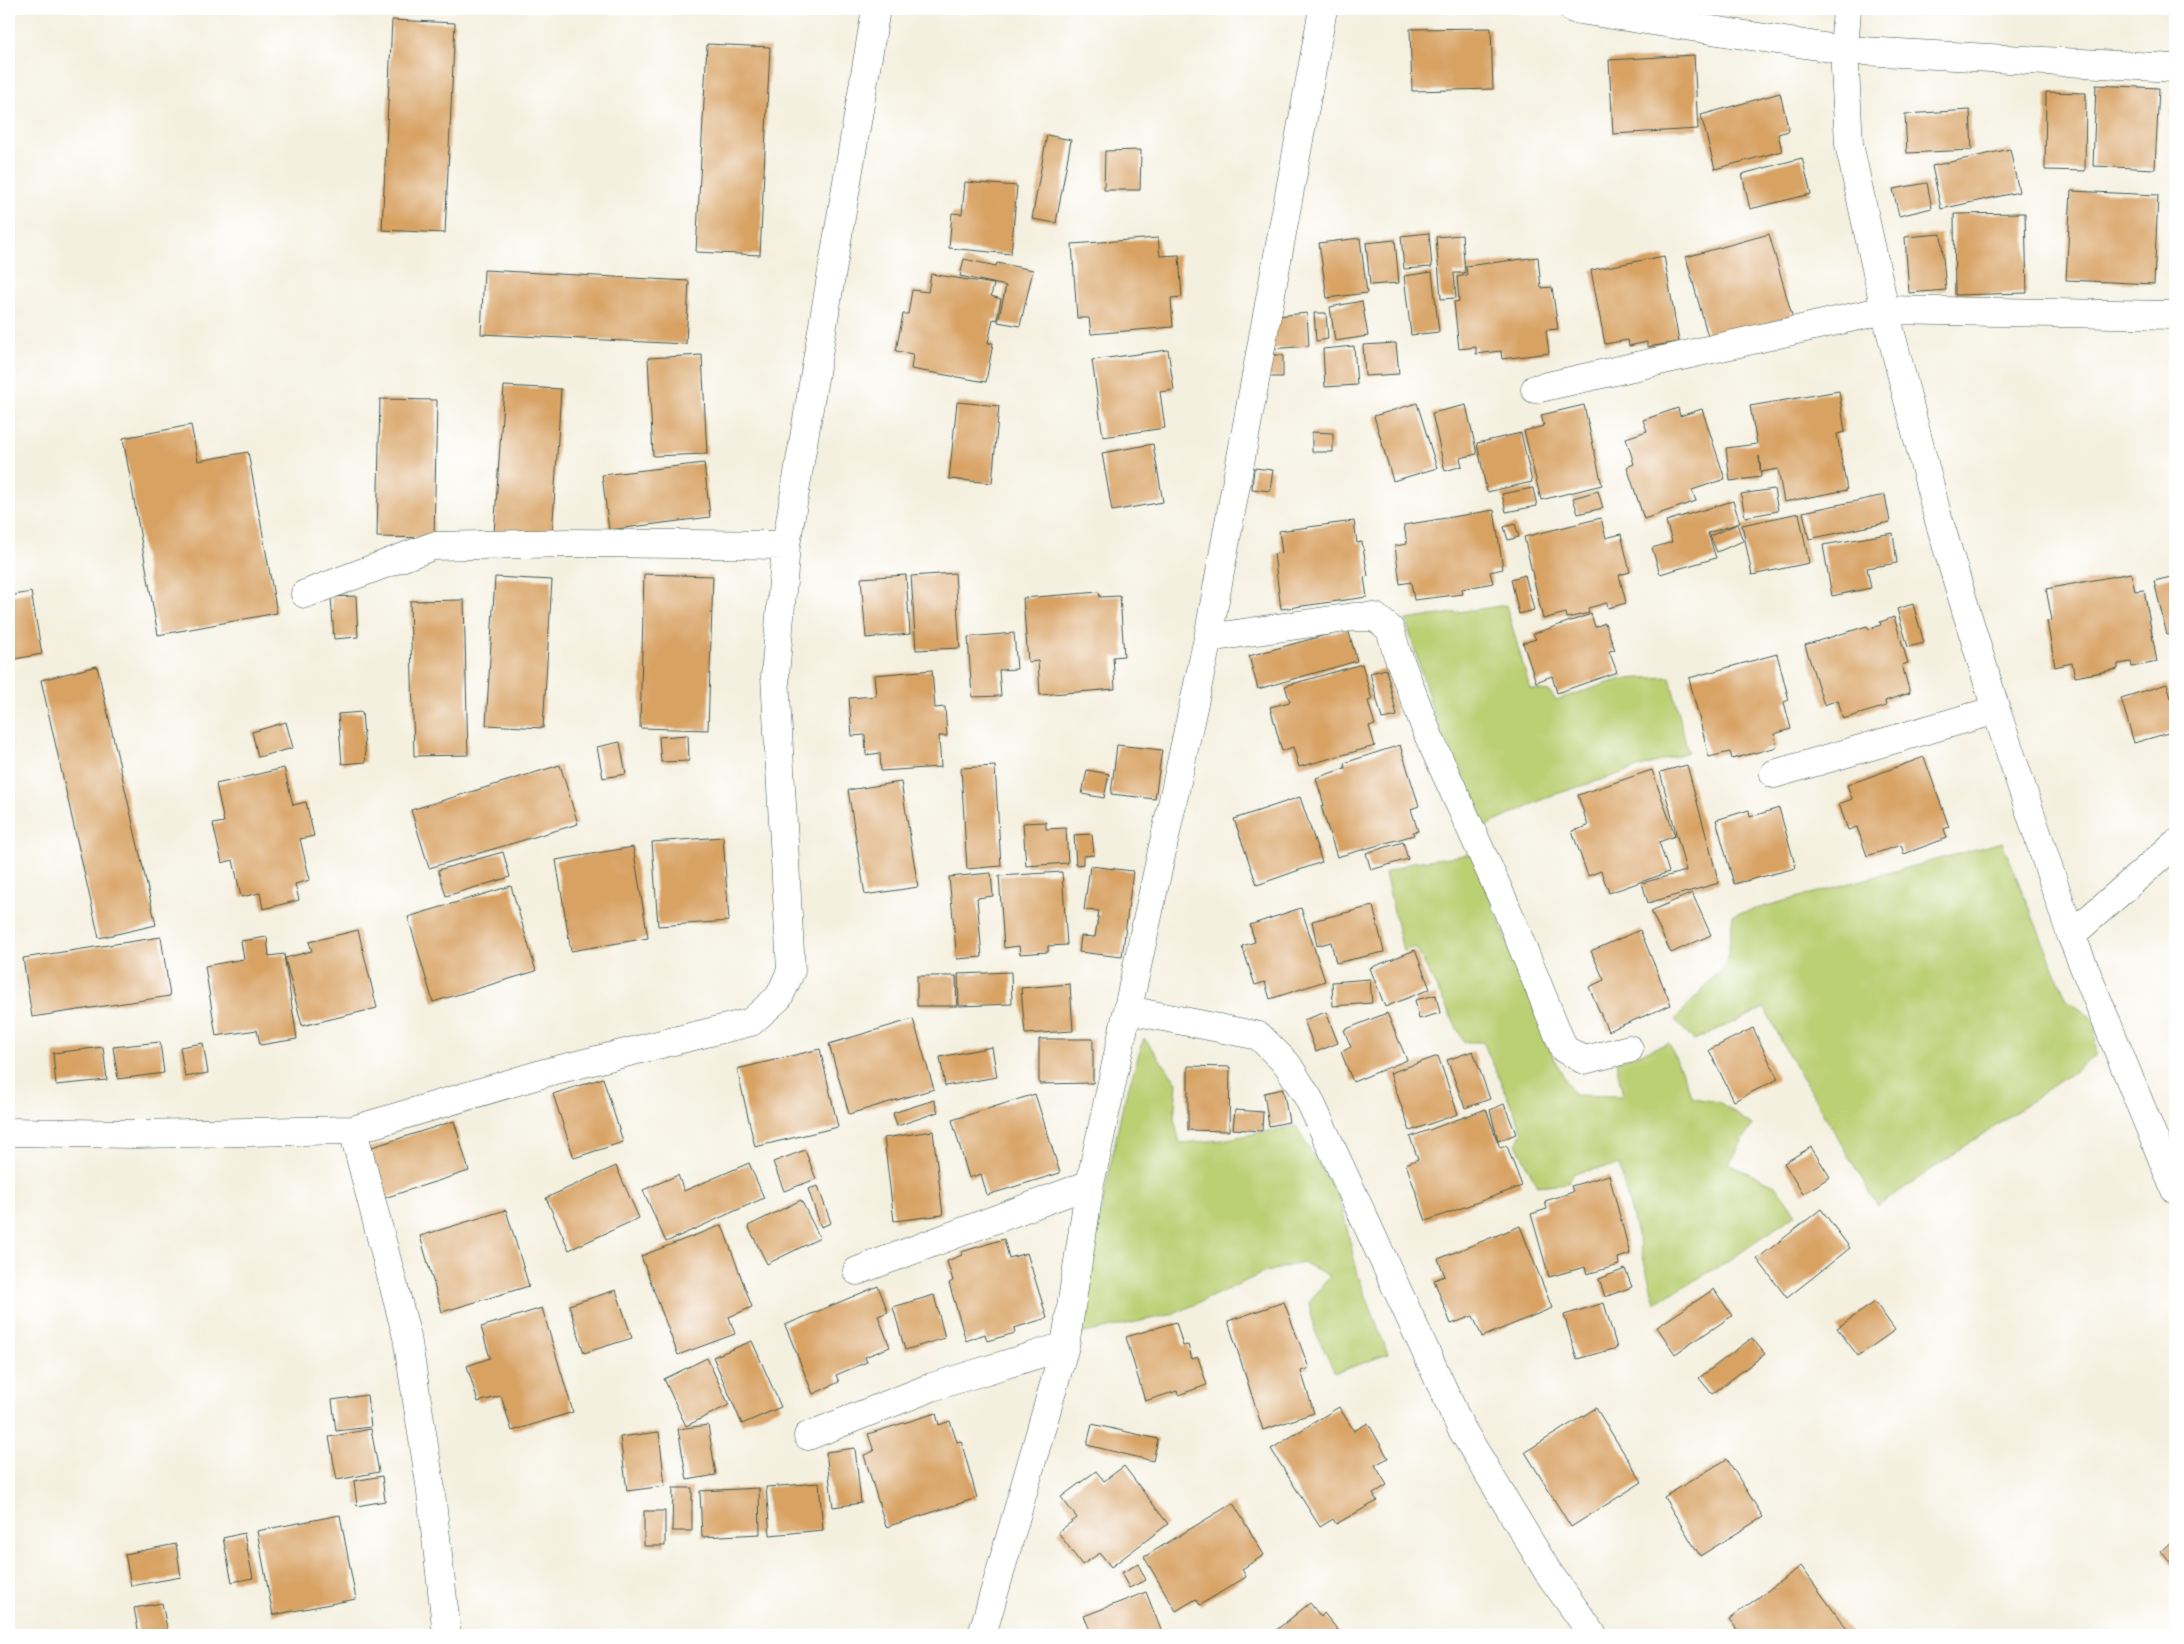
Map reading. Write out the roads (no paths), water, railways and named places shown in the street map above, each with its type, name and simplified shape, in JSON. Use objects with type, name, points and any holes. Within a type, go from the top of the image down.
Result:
[{"type":"street","points":[[9,1132],[133,1134],[353,1130],[548,1072],[750,1022],[779,997],[791,971],[775,676],[786,545],[876,9]]},
{"type":"street","points":[[982,1635],[1065,1346],[1090,1184],[1208,638],[1323,9]]},
{"type":"street","points":[[1573,9],[1844,50],[2175,68]]},
{"type":"street","points":[[1847,9],[1844,50],[1849,144],[1885,310],[1937,514],[1996,710],[2072,935],[2175,1190]]},
{"type":"street","points":[[1535,389],[1885,310],[2175,315]]},
{"type":"street","points":[[305,594],[433,546],[570,543],[786,545]]},
{"type":"street","points":[[1208,638],[1352,618],[1374,617],[1390,629],[1397,653],[1429,737],[1504,902],[1564,1049],[1584,1060],[1629,1049]]},
{"type":"street","points":[[1774,774],[1996,710]]},
{"type":"street","points":[[2072,935],[2175,844]]},
{"type":"street","points":[[1128,1010],[1259,1036],[1287,1064],[1309,1099],[1461,1428],[1548,1572],[1593,1635]]},
{"type":"street","points":[[353,1130],[406,1338],[430,1484],[447,1635]]},
{"type":"street","points":[[857,1271],[1090,1184]]},
{"type":"street","points":[[808,1436],[932,1387],[1065,1346]]}]
